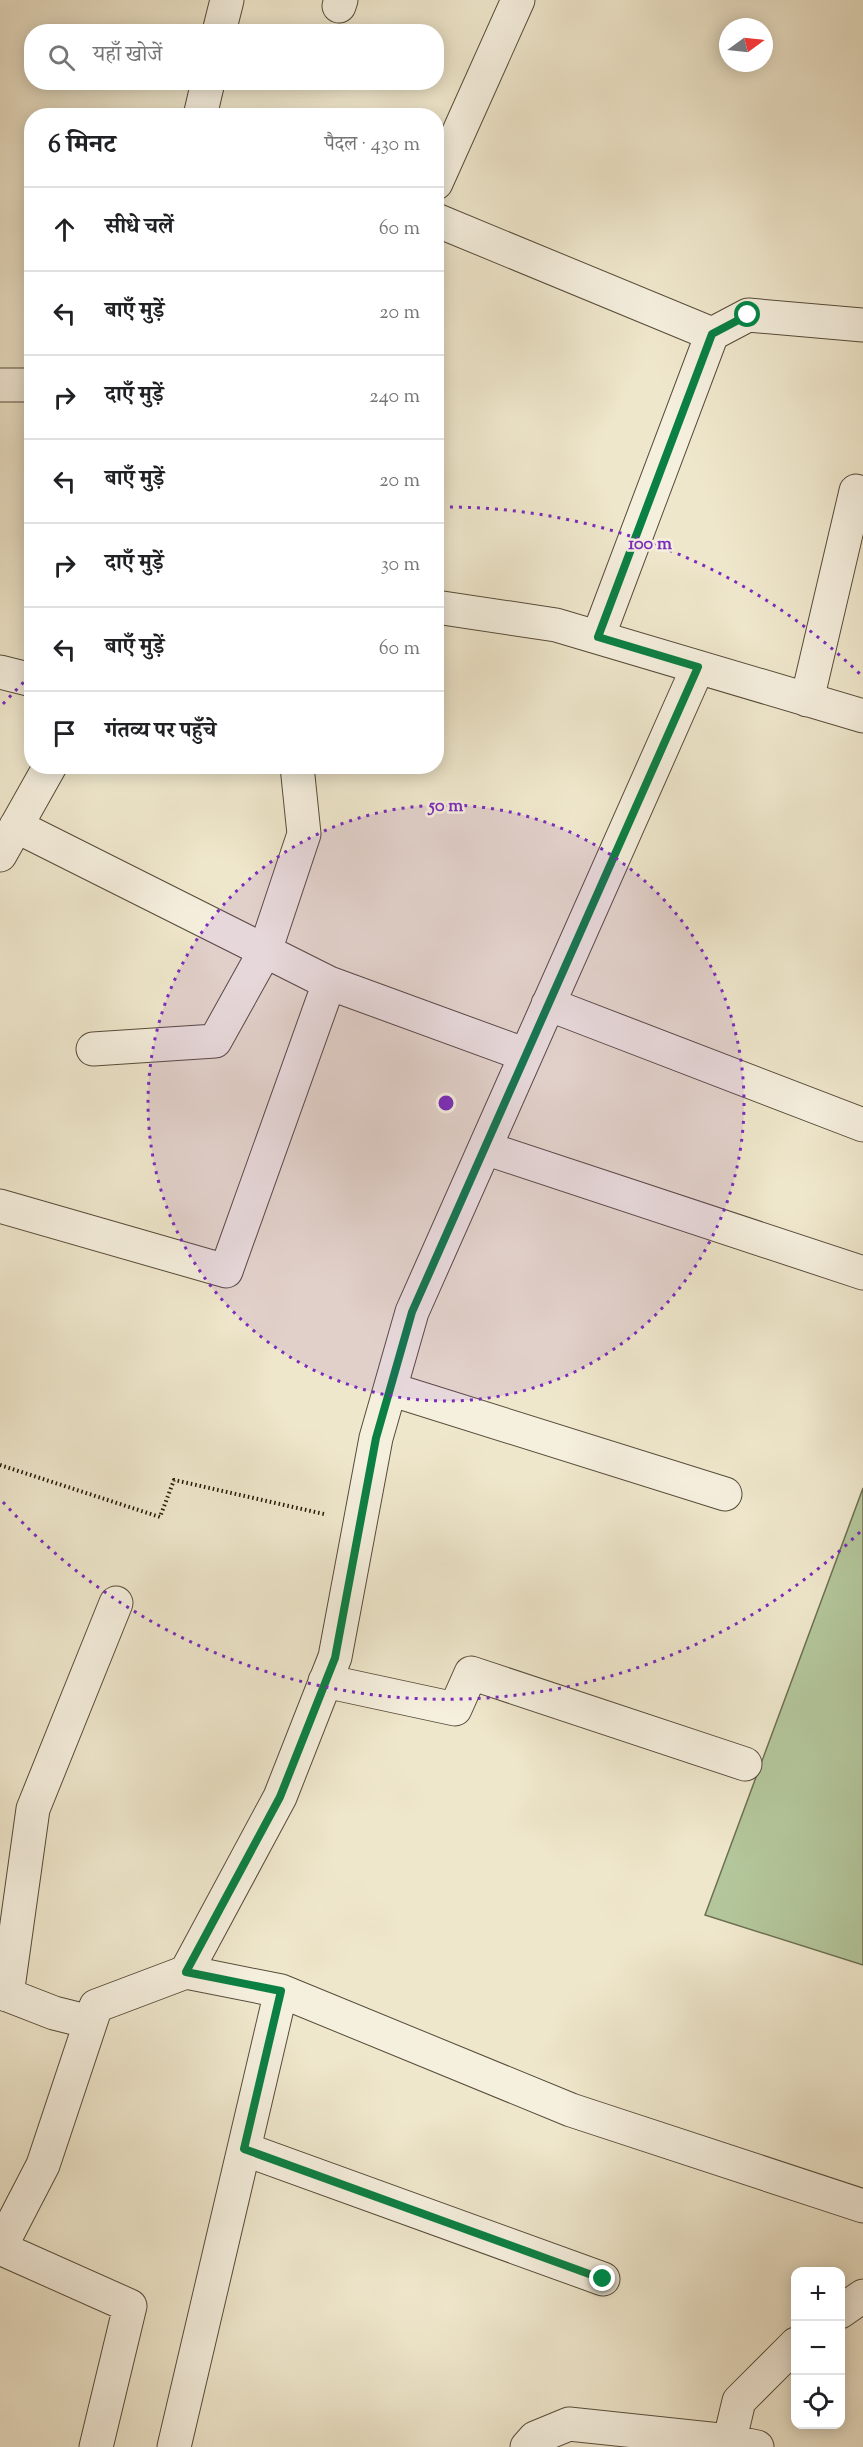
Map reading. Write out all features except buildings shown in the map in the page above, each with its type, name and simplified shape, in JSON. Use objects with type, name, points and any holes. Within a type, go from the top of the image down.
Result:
[{"type":"street","points":[[221,24],[227,0]]},
{"type":"street","points":[[444,165],[518,0]]},
{"type":"street","points":[[202,108],[206,90]]},
{"type":"street","points":[[444,223],[712,334]]},
{"type":"street","points":[[598,637],[712,334],[748,315],[863,325]]},
{"type":"street","points":[[0,385],[24,385]]},
{"type":"street","points":[[807,700],[856,491]]},
{"type":"street","points":[[444,608],[555,625],[863,716]]},
{"type":"street","points":[[186,1972],[280,1797],[335,1658],[376,1438],[412,1312],[698,667]]},
{"type":"street","points":[[0,672],[24,678]]},
{"type":"street","points":[[0,855],[45,774]]},
{"type":"street","points":[[93,1049],[215,1041],[265,951],[304,834],[298,774]]},
{"type":"street","points":[[16,826],[329,983],[526,1055]]},
{"type":"street","points":[[0,1206],[226,1270],[329,983]]},
{"type":"street","points":[[548,1004],[863,1125]]},
{"type":"street","points":[[485,1148],[863,1273]]},
{"type":"street","points":[[390,1389],[726,1494]]},
{"type":"street","points":[[90,2022],[54,2013],[4,1994],[33,1809],[116,1603]]},
{"type":"street","points":[[325,1681],[455,1709],[471,1673],[745,1764]]},
{"type":"street","points":[[96,2447],[130,2306],[0,2248],[43,2165],[96,2006],[186,1972],[281,1991],[571,2110],[863,2206]]},
{"type":"street","points":[[174,2447],[281,1991]]},
{"type":"street","points":[[244,2149],[603,2279]]},
{"type":"street","points":[[845,2309],[863,2296]]},
{"type":"street","points":[[527,2447],[535,2438],[569,2424],[738,2445],[739,2401],[791,2348]]},
{"type":"path","points":[[0,1465],[160,1517],[174,1480],[360,1522]]},
{"type":"green space","points":[[863,1488],[863,1965],[705,1915]]},
{"type":"route","points":[[603,2279],[244,2149],[281,1991],[186,1972],[280,1797],[335,1658],[376,1438],[412,1312],[698,667],[598,637],[712,334],[748,315]]}]
